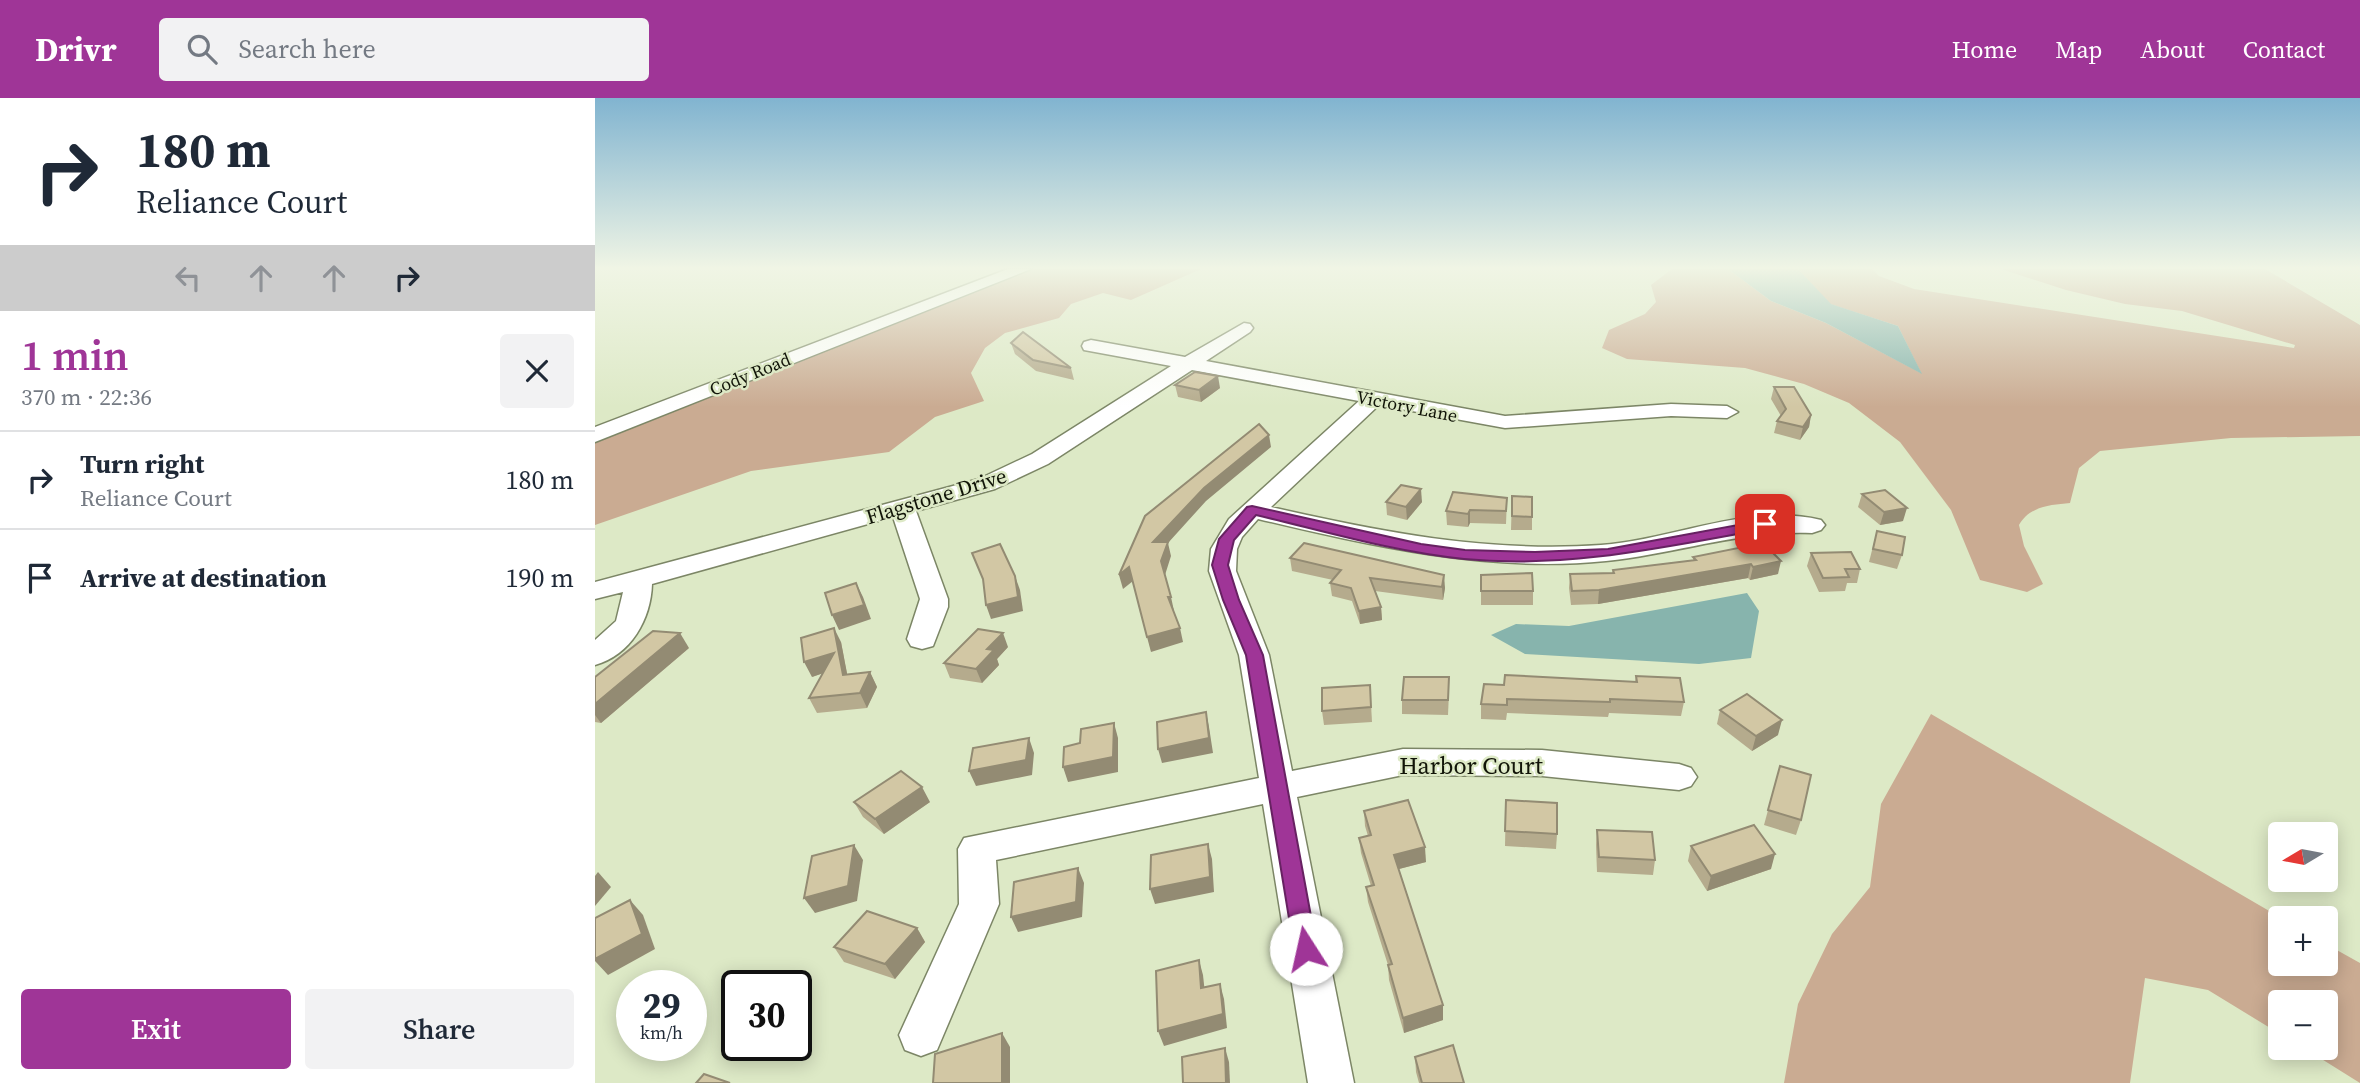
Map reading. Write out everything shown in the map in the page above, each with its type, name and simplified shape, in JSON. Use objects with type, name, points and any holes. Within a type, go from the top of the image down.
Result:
[{"type":"street","name":"Cody Road","points":[[595,435],[904,315]]},
{"type":"street","name":"Flagstone Drive","points":[[595,591],[987,484],[1021,470],[1244,328]]},
{"type":"street","name":"Victory Lane","points":[[1091,346],[1505,422],[1532,423],[1670,408],[1727,412]]},
{"type":"street","points":[[1331,1083],[1254,655],[1220,565],[1226,539],[1252,510],[1374,399]]},
{"type":"street","points":[[902,508],[935,607],[922,639]]},
{"type":"street","points":[[1252,510],[1421,549],[1465,555],[1535,557],[1608,553],[1765,524],[1812,525]]},
{"type":"street","points":[[595,656],[624,631],[635,617],[638,580]]},
{"type":"street","name":"Harbor Court","points":[[921,1035],[979,904],[977,849],[1415,762],[1630,769],[1679,777]]},
{"type":"shaded area","points":[[918,315],[1062,315],[1059,318],[1005,333],[985,348],[971,373],[984,401],[935,417],[889,452],[751,471],[595,525],[595,443]]},
{"type":"shaded area","points":[[1643,315],[1806,315],[1921,373],[1898,326],[1864,315],[2081,315],[2294,348],[2295,345],[2195,315],[2343,315],[2360,325],[2360,436],[2231,438],[2100,451],[2079,468],[2070,503],[2035,510],[2019,525],[2024,546],[2043,584],[2027,592],[1980,580],[1951,510],[1900,442],[1849,403],[1804,384],[1745,368],[1627,359],[1602,348],[1609,330]]},
{"type":"shaded area","points":[[1931,714],[2268,910],[2268,976],[2338,976],[2338,951],[2360,963],[2360,1083],[2323,1060],[2338,1060],[2338,990],[2268,990],[2268,1027],[2208,990],[2145,978],[2130,1083],[1784,1083],[1798,1004],[1832,934],[1870,887],[1881,804]]},
{"type":"water","points":[[1806,315],[1864,315],[1898,326],[1922,374]]},
{"type":"water","points":[[1747,593],[1759,611],[1751,658],[1699,664],[1525,654],[1491,635],[1516,624],[1569,626]]},
{"type":"building","points":[[1023,332],[1071,368],[1033,360],[1011,343]]},
{"type":"building","points":[[1195,372],[1218,376],[1199,390],[1175,385]]},
{"type":"building","points":[[1774,387],[1794,387],[1811,415],[1803,427],[1777,421],[1786,409]]},
{"type":"building","points":[[1259,424],[1269,435],[1204,488],[1153,542],[1168,542],[1161,561],[1171,597],[1168,597],[1180,628],[1147,637],[1129,567],[1119,575],[1145,516]]},
{"type":"building","points":[[1401,485],[1421,489],[1406,507],[1386,502]]},
{"type":"building","points":[[1885,490],[1907,508],[1884,512],[1862,494]]},
{"type":"building","points":[[1453,492],[1507,498],[1506,511],[1470,510],[1468,514],[1446,511]]},
{"type":"building","points":[[1512,496],[1532,497],[1532,517],[1512,516]]},
{"type":"building","points":[[1877,531],[1905,537],[1902,555],[1873,549]]},
{"type":"building","points":[[1304,543],[1444,575],[1442,587],[1370,578],[1381,607],[1359,611],[1351,588],[1330,583],[1341,570],[1290,558]]},
{"type":"building","points":[[1763,543],[1781,561],[1599,590],[1572,591],[1570,574],[1614,573],[1613,570],[1696,560],[1693,557]]},
{"type":"building","points":[[1000,544],[1015,576],[1018,597],[986,605],[983,579],[972,553]]},
{"type":"building","points":[[1851,552],[1860,569],[1845,569],[1849,577],[1823,578],[1811,553]]},
{"type":"building","points":[[1532,573],[1533,591],[1481,591],[1481,575]]},
{"type":"building","points":[[856,583],[864,605],[832,615],[825,593]]},
{"type":"building","points":[[834,628],[843,675],[870,672],[860,693],[809,698],[834,653],[804,662],[801,638]]},
{"type":"building","points":[[978,629],[1003,633],[987,649],[994,650],[976,669],[944,663]]},
{"type":"building","points":[[653,631],[680,633],[595,704],[595,677]]},
{"type":"building","points":[[1505,675],[1637,682],[1636,676],[1680,678],[1684,702],[1507,699],[1507,705],[1481,704],[1484,684],[1504,685]]},
{"type":"building","points":[[1404,677],[1449,677],[1448,700],[1402,700]]},
{"type":"building","points":[[1370,685],[1371,707],[1322,711],[1322,688]]},
{"type":"building","points":[[1747,694],[1782,720],[1756,736],[1720,710]]},
{"type":"building","points":[[1206,712],[1209,738],[1158,749],[1157,722]]},
{"type":"building","points":[[1114,723],[1113,757],[1063,767],[1064,747],[1080,743],[1081,729]]},
{"type":"building","points":[[1029,738],[1026,760],[969,771],[973,748]]},
{"type":"building","points":[[1780,766],[1811,775],[1801,820],[1768,810]]},
{"type":"building","points":[[901,771],[922,787],[875,819],[854,802]]},
{"type":"building","points":[[1408,800],[1425,847],[1394,855],[1443,1005],[1403,1018],[1388,965],[1392,964],[1366,887],[1374,885],[1359,838],[1371,835],[1364,811]]},
{"type":"building","points":[[1506,800],[1557,803],[1557,834],[1505,831]]},
{"type":"building","points":[[1754,825],[1775,854],[1711,876],[1691,846]]},
{"type":"building","points":[[1597,830],[1652,832],[1655,860],[1599,857]]},
{"type":"building","points":[[1208,844],[1210,877],[1150,889],[1151,855]]},
{"type":"building","points":[[854,845],[848,886],[804,898],[812,856]]},
{"type":"building","points":[[1078,868],[1076,902],[1011,917],[1014,882]]},
{"type":"building","points":[[630,900],[642,934],[595,959],[595,918]]},
{"type":"building","points":[[867,911],[917,928],[885,964],[834,947]]},
{"type":"building","points":[[1199,960],[1201,988],[1220,984],[1223,1014],[1158,1031],[1156,971]]},
{"type":"building","points":[[1002,1033],[1002,1083],[933,1083],[935,1054]]},
{"type":"building","points":[[1453,1045],[1464,1083],[1422,1083],[1415,1057]]},
{"type":"building","points":[[1225,1048],[1226,1083],[1183,1083],[1182,1057]]},
{"type":"building","points":[[704,1074],[730,1083],[696,1083]]},
{"type":"route","points":[[1306,949],[1254,655],[1220,565],[1226,539],[1252,510],[1421,549],[1465,555],[1535,557],[1608,553],[1765,524]]}]
